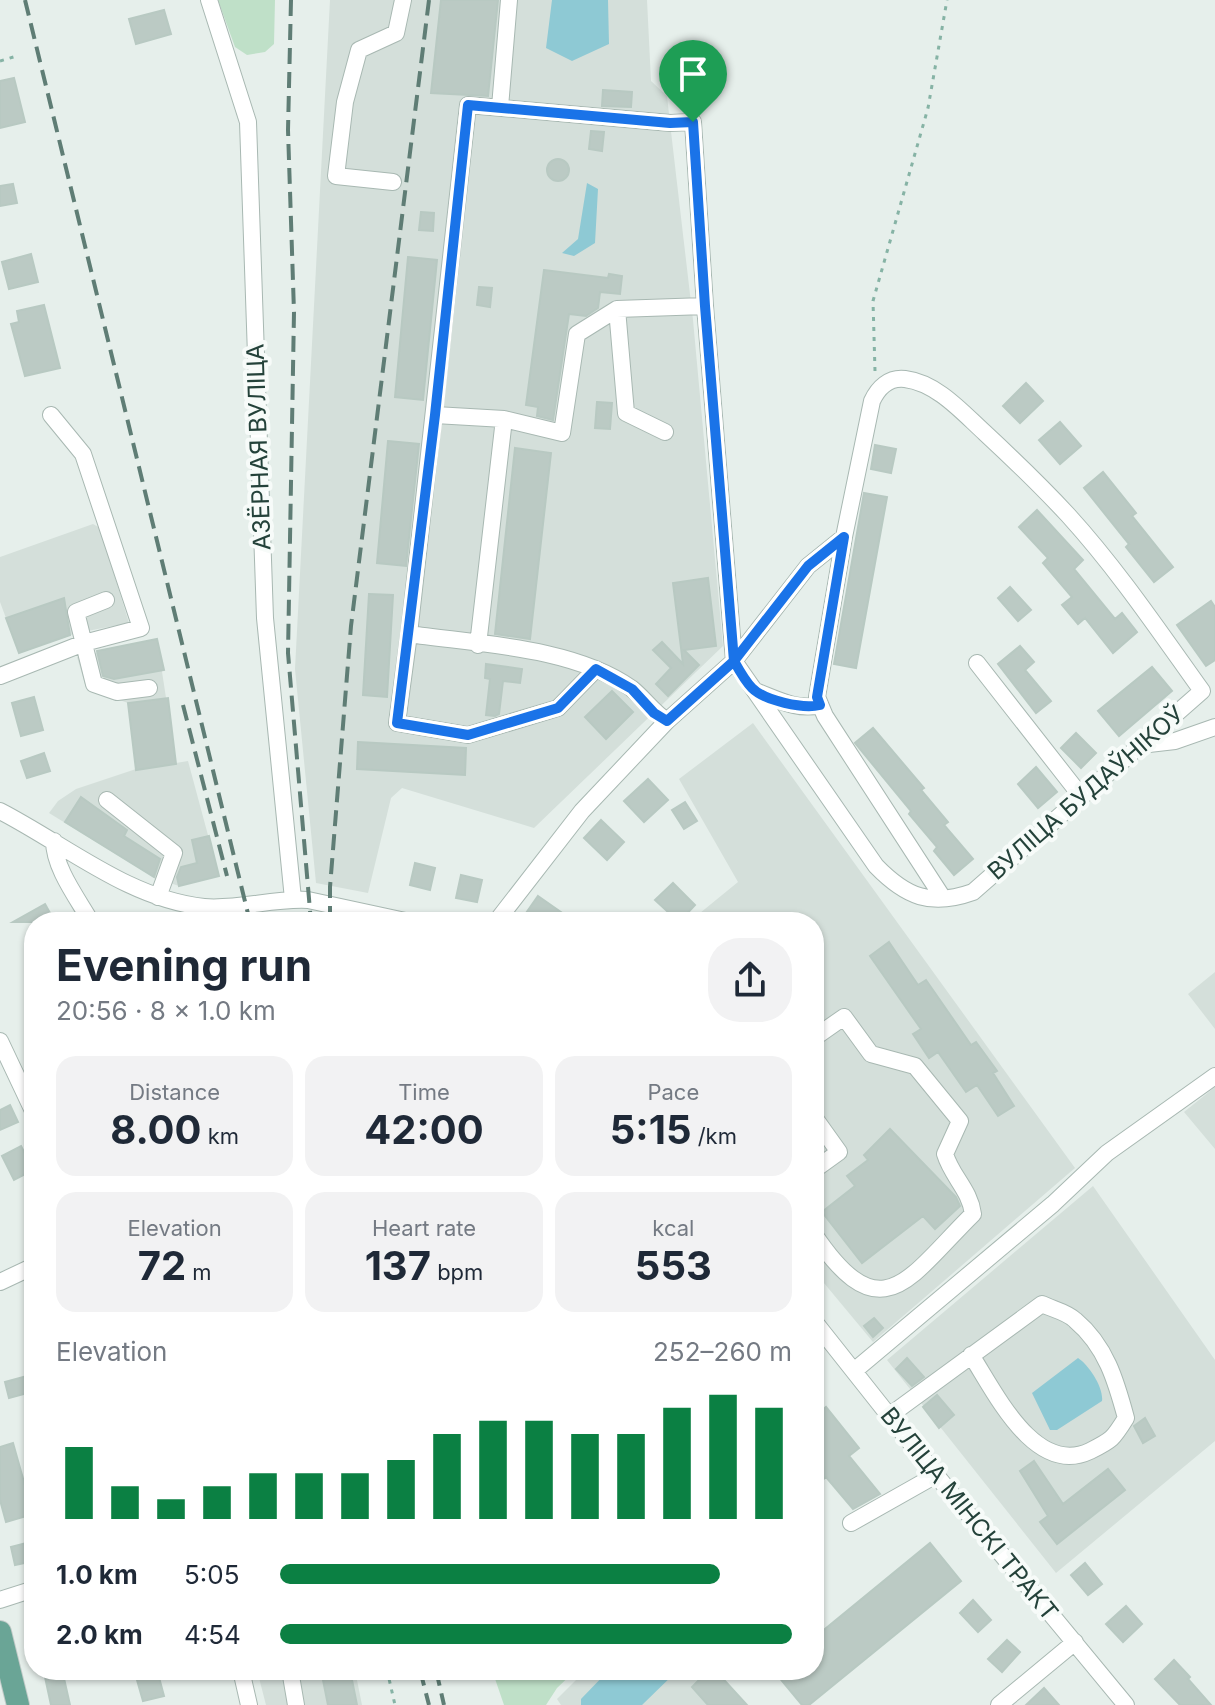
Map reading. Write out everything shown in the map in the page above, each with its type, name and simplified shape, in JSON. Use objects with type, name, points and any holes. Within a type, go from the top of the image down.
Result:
[{"type":"main road","points":[[0,1632],[18,1705]]},
{"type":"street","name":"АЗЁРНАЯ ВУЛІЦА","points":[[209,0],[248,122],[265,618],[293,899]]},
{"type":"street","points":[[393,182],[336,176],[345,102],[359,50],[396,33],[403,0]]},
{"type":"street","points":[[500,107],[509,0]]},
{"type":"street","points":[[596,669],[558,708],[468,735],[397,723],[435,415],[468,105],[670,123],[693,122],[734,661]]},
{"type":"street","points":[[435,415],[504,419],[562,433],[577,334],[617,309],[705,306]]},
{"type":"street","points":[[617,309],[626,413],[665,432]]},
{"type":"street","name":"ВУЛІЦА БУДАЎНІКОЎ","points":[[734,661],[884,874],[907,893],[943,898],[973,892],[1140,745],[1208,695],[1068,515],[950,400],[925,385],[902,379],[878,389]]},
{"type":"street","points":[[878,389],[872,401],[844,537],[817,697],[825,716],[943,898]]},
{"type":"street","points":[[0,676],[84,643],[141,628],[83,454],[51,415]]},
{"type":"street","points":[[478,645],[504,419]]},
{"type":"street","points":[[504,912],[582,811],[667,721],[734,661],[808,566],[844,537]]},
{"type":"street","points":[[106,600],[76,612],[94,684],[117,692],[149,688]]},
{"type":"street","points":[[409,634],[547,653],[596,669],[632,689],[654,713],[667,721]]},
{"type":"street","points":[[977,663],[1081,796]]},
{"type":"street","points":[[753,690],[793,706],[808,708],[820,705]]},
{"type":"street","points":[[1140,745],[1175,741],[1215,727]]},
{"type":"street","points":[[107,800],[174,853],[158,897]]},
{"type":"street","points":[[0,811],[158,897],[177,903],[235,907],[293,899],[367,912]]},
{"type":"street","points":[[54,841],[54,851],[85,912]]},
{"type":"street","points":[[177,903],[180,912]]},
{"type":"street","points":[[824,1031],[844,1017],[871,1054],[915,1066],[960,1121],[945,1154],[949,1168],[971,1197],[973,1214],[907,1279],[887,1290],[872,1289],[846,1275],[824,1248]]},
{"type":"street","points":[[0,1041],[24,1083]]},
{"type":"street","points":[[854,1371],[1053,1204],[1107,1153],[1215,1076]]},
{"type":"street","points":[[824,1131],[839,1152],[824,1163]]},
{"type":"street","points":[[0,1282],[24,1271]]},
{"type":"street","points":[[889,1416],[971,1355],[1042,1304],[1074,1318],[1099,1346],[1115,1379],[1126,1418],[1112,1440],[1082,1455],[1051,1454],[1027,1436],[971,1355]]},
{"type":"street","name":"ВУЛІЦА МІНСКІ ТРАКТ","points":[[824,1334],[1126,1705]]},
{"type":"street","points":[[851,1523],[936,1475]]},
{"type":"street","points":[[0,1600],[24,1592]]},
{"type":"street","points":[[999,1705],[1075,1642]]},
{"type":"street","points":[[243,1680],[249,1705]]},
{"type":"street","points":[[292,1680],[296,1705]]},
{"type":"path","points":[[878,389],[873,301],[928,108],[947,0]]},
{"type":"path","points":[[0,61],[17,56]]},
{"type":"path","points":[[389,1680],[395,1705]]},
{"type":"shaded area","points":[[330,0],[647,0],[651,81],[667,96],[693,320],[723,646],[534,828],[402,788],[391,798],[368,893],[316,883],[295,669]]},
{"type":"shaded area","points":[[93,524],[100,528],[129,623],[77,633],[19,653],[0,602],[0,557]]},
{"type":"shaded area","points":[[157,639],[176,763],[188,761],[219,876],[179,886],[155,878],[49,813],[58,801],[76,789],[136,769],[128,703],[86,688],[77,657]]},
{"type":"shaded area","points":[[753,723],[1075,1168],[873,1342],[824,1283],[824,912],[701,912],[738,882],[679,779]]},
{"type":"shaded area","points":[[1215,972],[1215,1029],[1188,994]]},
{"type":"shaded area","points":[[1215,1087],[1215,1149],[1184,1112]]},
{"type":"shaded area","points":[[1093,1186],[1215,1360],[1215,1441],[1056,1573],[887,1360]]},
{"type":"shaded area","points":[[260,1680],[357,1680],[362,1705],[266,1705]]},
{"type":"shaded area","points":[[576,1680],[724,1680],[747,1705],[561,1705],[557,1699]]},
{"type":"green space","points":[[218,0],[275,0],[274,44],[265,52],[247,55],[235,47]]},
{"type":"green space","points":[[495,1680],[565,1680],[546,1705],[504,1705]]},
{"type":"water","points":[[552,0],[608,0],[609,44],[572,61],[546,48]]},
{"type":"water","points":[[587,183],[598,189],[595,243],[574,256],[562,253],[578,239]]},
{"type":"water","points":[[1078,1358],[1095,1377],[1102,1401],[1057,1430],[1050,1430],[1032,1393]]},
{"type":"water","points":[[599,1680],[668,1680],[642,1705],[581,1705],[581,1699]]},
{"type":"building","points":[[441,0],[498,0],[488,96],[431,93]]},
{"type":"building","points":[[164,10],[171,34],[136,44],[129,19]]},
{"type":"building","points":[[14,78],[25,122],[0,128],[0,81]]},
{"type":"building","points":[[603,90],[632,92],[631,107],[602,106]]},
{"type":"building","points":[[591,131],[604,132],[602,151],[589,149]]},
{"type":"building","points":[[558,159],[566,162],[569,170],[566,178],[558,181],[550,178],[547,170],[550,162]]},
{"type":"building","points":[[13,184],[17,203],[0,206],[0,186]]},
{"type":"building","points":[[421,212],[434,213],[433,231],[419,230]]},
{"type":"building","points":[[31,254],[38,282],[9,289],[2,262]]},
{"type":"building","points":[[408,257],[437,260],[423,400],[395,397]]},
{"type":"building","points":[[544,270],[608,278],[609,274],[622,276],[620,294],[600,292],[598,308],[586,316],[569,314],[553,420],[537,416],[538,407],[526,405]]},
{"type":"building","points":[[479,287],[492,288],[490,307],[477,305]]},
{"type":"building","points":[[44,305],[60,368],[25,376],[11,324],[19,322],[17,311]]},
{"type":"building","points":[[1026,383],[1043,401],[1020,423],[1003,406]]},
{"type":"building","points":[[597,402],[612,403],[610,429],[595,428]]},
{"type":"building","points":[[1060,422],[1081,446],[1060,464],[1039,440]]},
{"type":"building","points":[[388,441],[419,444],[406,566],[377,563]]},
{"type":"building","points":[[875,445],[896,449],[891,473],[871,469]]},
{"type":"building","points":[[515,448],[551,453],[530,639],[495,634]]},
{"type":"building","points":[[1103,472],[1136,513],[1132,516],[1173,567],[1154,582],[1126,547],[1129,544],[1084,488]]},
{"type":"building","points":[[864,493],[887,497],[856,668],[834,664]]},
{"type":"building","points":[[1037,510],[1083,560],[1074,569],[1115,619],[1122,613],[1137,632],[1113,653],[1085,618],[1078,624],[1062,605],[1072,597],[1043,563],[1048,558],[1019,527]]},
{"type":"building","points":[[708,578],[716,646],[684,650],[699,665],[668,696],[656,684],[671,668],[653,650],[662,642],[683,664],[673,583]]},
{"type":"building","points":[[1010,587],[1031,610],[1018,621],[998,598]]},
{"type":"building","points":[[369,594],[393,595],[387,697],[363,695]]},
{"type":"building","points":[[64,598],[70,635],[19,653],[6,618]]},
{"type":"building","points":[[1211,601],[1215,607],[1215,660],[1206,666],[1177,625]]},
{"type":"building","points":[[157,639],[164,670],[114,679],[103,676],[97,651]]},
{"type":"building","points":[[1020,646],[1034,662],[1025,670],[1051,701],[1036,713],[998,664]]},
{"type":"building","points":[[486,664],[522,669],[520,683],[503,681],[499,714],[495,716],[486,715],[490,679],[485,678]]},
{"type":"building","points":[[1152,667],[1172,691],[1119,736],[1098,711]]},
{"type":"building","points":[[612,691],[633,712],[606,739],[585,717]]},
{"type":"building","points":[[34,697],[43,730],[21,736],[12,703]]},
{"type":"building","points":[[168,698],[176,764],[136,770],[128,703]]},
{"type":"building","points":[[873,728],[924,788],[921,790],[948,822],[944,825],[973,859],[954,875],[934,851],[937,847],[909,814],[911,811],[855,743]]},
{"type":"building","points":[[1076,733],[1096,753],[1081,768],[1061,748]]},
{"type":"building","points":[[358,742],[466,748],[465,775],[357,769]]},
{"type":"building","points":[[44,753],[50,771],[27,778],[21,761]]},
{"type":"building","points":[[1036,767],[1057,792],[1038,808],[1018,784]]},
{"type":"building","points":[[648,779],[668,800],[644,822],[624,801]]},
{"type":"building","points":[[81,797],[127,830],[124,836],[160,859],[154,877],[65,822]]},
{"type":"building","points":[[685,802],[697,821],[684,829],[672,810]]},
{"type":"building","points":[[601,820],[624,842],[607,860],[584,838]]},
{"type":"building","points":[[209,836],[219,876],[179,886],[177,877],[181,867],[197,863],[192,840]]},
{"type":"building","points":[[415,863],[435,868],[430,890],[410,885]]},
{"type":"building","points":[[461,875],[482,880],[477,902],[456,898]]},
{"type":"building","points":[[673,883],[695,905],[688,912],[668,912],[655,900]]},
{"type":"building","points":[[538,896],[561,912],[527,912]]},
{"type":"building","points":[[45,904],[49,912],[31,912]]},
{"type":"building","points":[[889,942],[918,985],[926,980],[971,1045],[976,1042],[997,1071],[993,1073],[1014,1106],[998,1116],[977,1085],[966,1092],[938,1052],[929,1058],[913,1034],[921,1029],[870,956]]},
{"type":"building","points":[[10,1105],[18,1122],[0,1130],[0,1110]]},
{"type":"building","points":[[890,1129],[956,1197],[960,1206],[935,1229],[923,1216],[862,1263],[824,1215],[824,1210],[855,1186],[847,1176],[868,1160],[864,1155]]},
{"type":"building","points":[[21,1146],[24,1175],[14,1180],[2,1156]]},
{"type":"building","points":[[874,1318],[883,1328],[873,1337],[864,1326]]},
{"type":"building","points":[[907,1358],[924,1377],[912,1386],[896,1369]]},
{"type":"building","points":[[24,1377],[24,1394],[9,1398],[5,1382]]},
{"type":"building","points":[[937,1395],[954,1415],[939,1428],[923,1407]]},
{"type":"building","points":[[826,1407],[859,1448],[849,1456],[880,1494],[853,1509],[826,1477],[824,1479]]},
{"type":"building","points":[[1145,1418],[1155,1436],[1143,1443],[1134,1426]]},
{"type":"building","points":[[13,1443],[24,1482],[24,1517],[6,1522],[0,1500],[0,1447]]},
{"type":"building","points":[[1034,1461],[1063,1504],[1108,1469],[1125,1490],[1057,1544],[1040,1522],[1048,1516],[1020,1471]]},
{"type":"building","points":[[930,1543],[961,1581],[809,1705],[802,1705],[781,1680],[824,1680],[824,1630]]},
{"type":"building","points":[[24,1544],[24,1563],[15,1565],[11,1547]]},
{"type":"building","points":[[1085,1563],[1102,1584],[1088,1595],[1071,1575]]},
{"type":"building","points":[[973,1600],[991,1620],[978,1632],[960,1613]]},
{"type":"building","points":[[1126,1606],[1142,1624],[1123,1642],[1106,1624]]},
{"type":"building","points":[[1007,1640],[1020,1652],[1002,1672],[988,1659]]},
{"type":"building","points":[[1174,1660],[1211,1705],[1180,1705],[1155,1679]]},
{"type":"building","points":[[46,1680],[64,1680],[70,1705],[51,1705]]},
{"type":"building","points":[[137,1680],[160,1680],[164,1696],[143,1701]]},
{"type":"building","points":[[323,1680],[352,1680],[357,1705],[328,1705]]},
{"type":"building","points":[[699,1680],[724,1680],[747,1705],[708,1705],[692,1687]]},
{"type":"building","points":[[1044,1688],[1059,1705],[1026,1705]]},
{"type":"railway","points":[[25,0],[248,912]]},
{"type":"railway","points":[[291,0],[288,130],[294,312],[288,653],[310,912]]},
{"type":"railway","points":[[330,912],[351,626],[429,0]]},
{"type":"railway","points":[[183,705],[227,876]]},
{"type":"railway","points":[[423,1680],[429,1705]]},
{"type":"railway","points":[[438,1680],[444,1705]]},
{"type":"route","points":[[693,122],[670,123],[468,105],[435,415],[397,723],[468,735],[558,708],[596,669],[632,689],[654,713],[667,721],[734,661],[753,690],[793,706],[808,708],[820,705],[817,697],[844,537],[808,566],[734,661],[693,122]]}]
